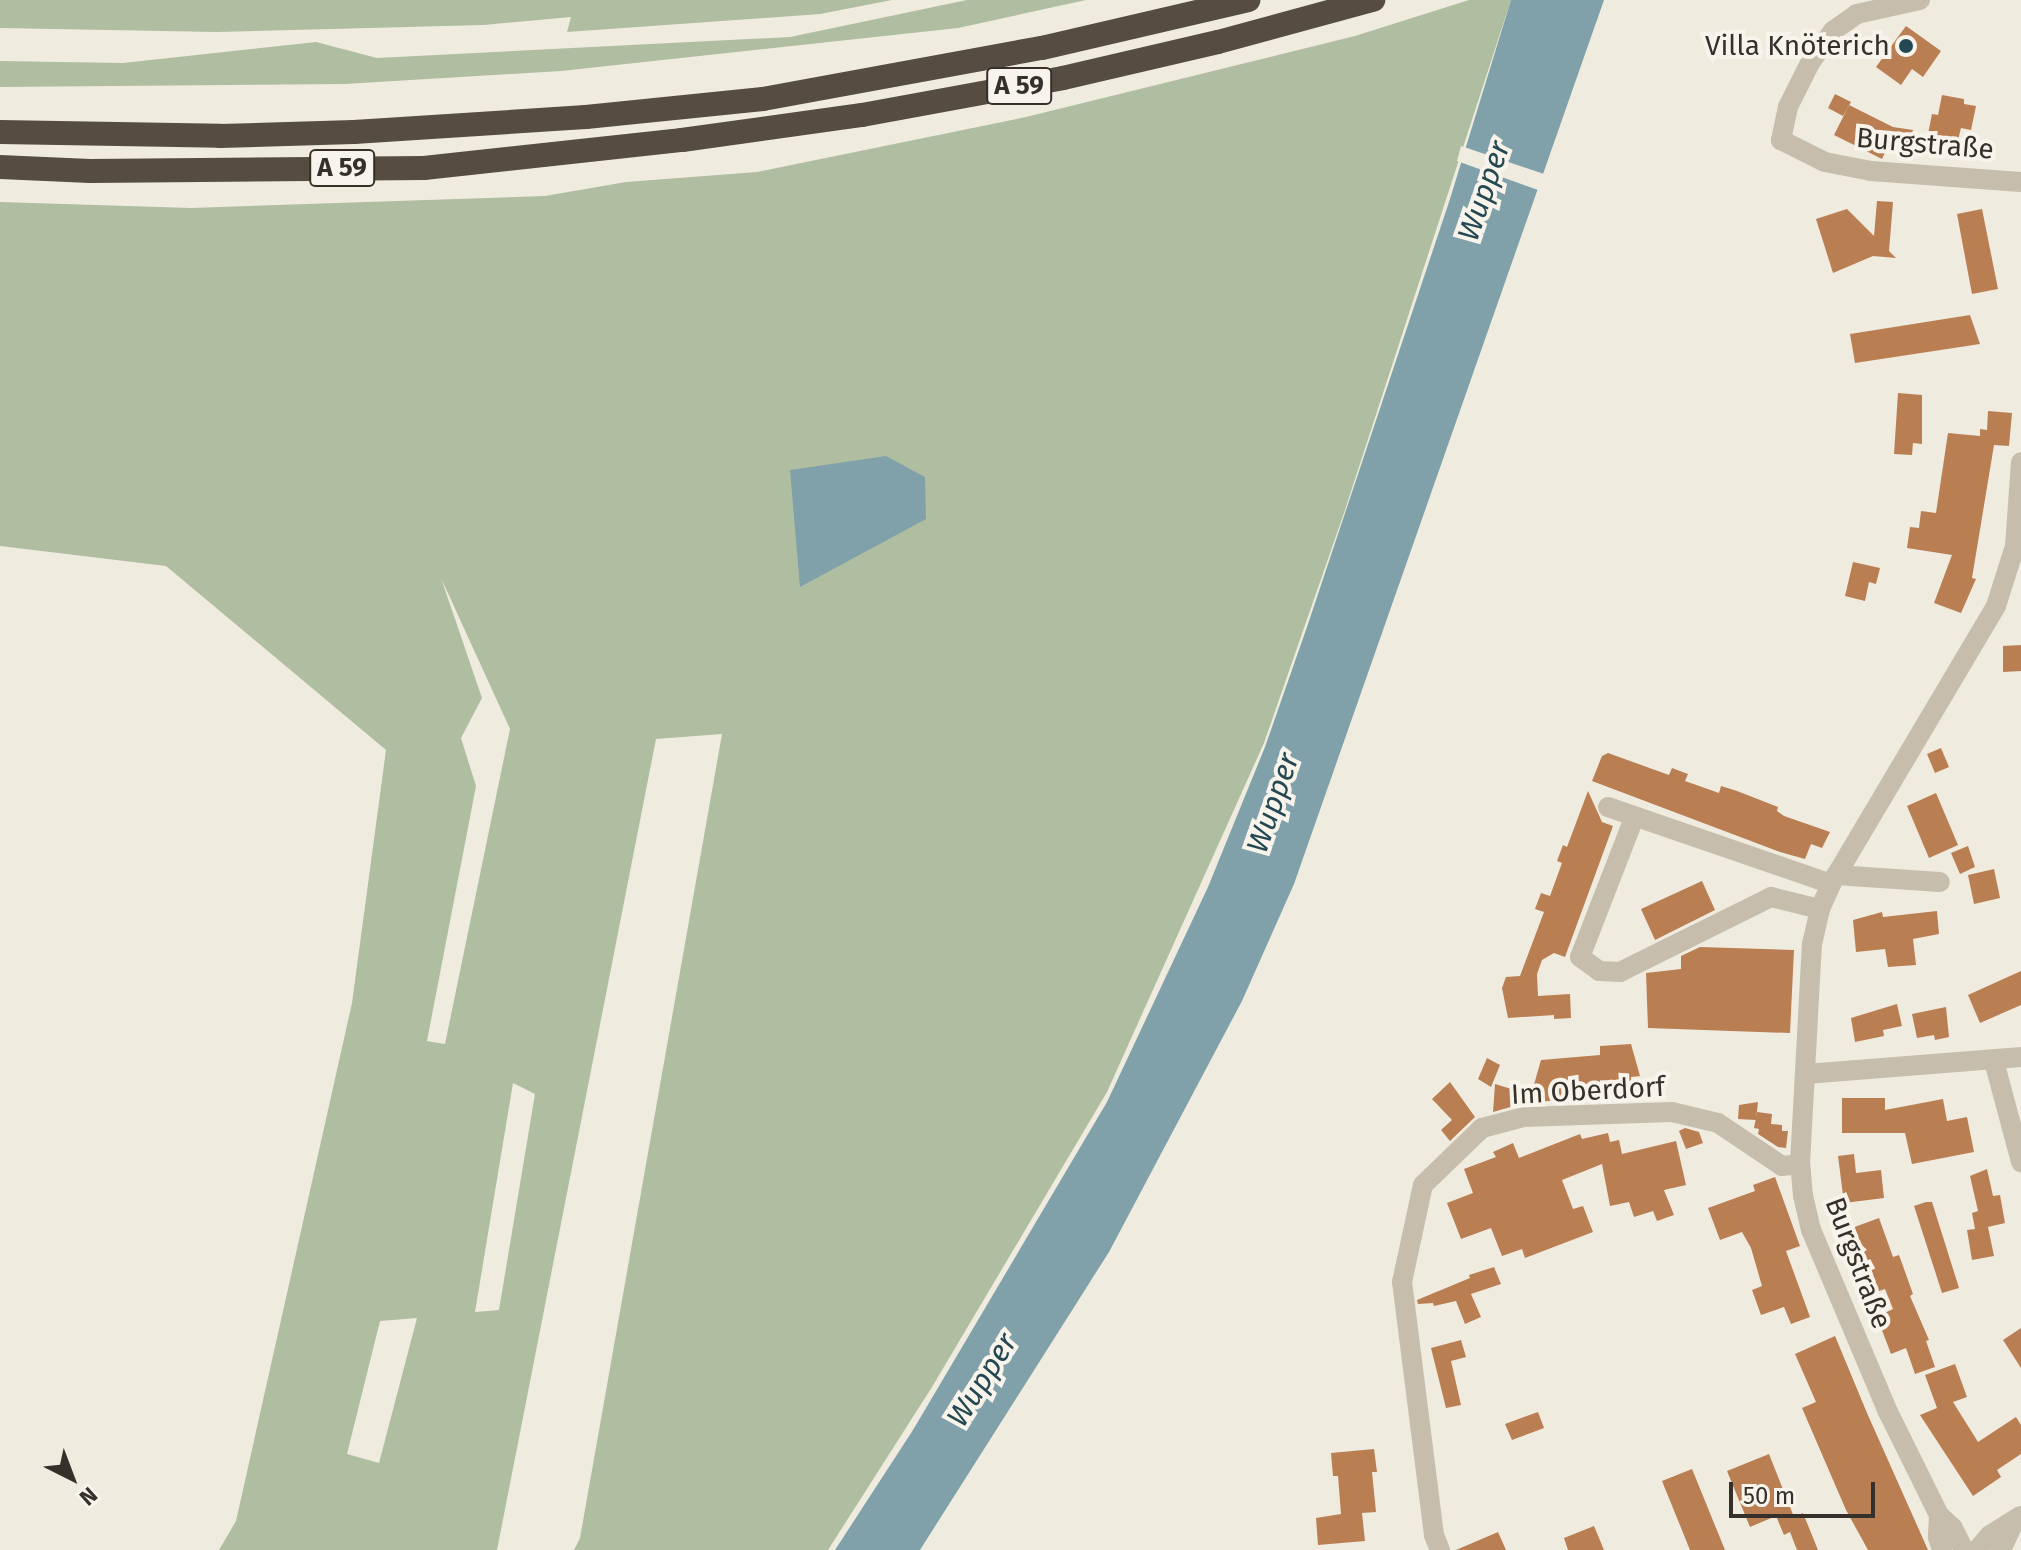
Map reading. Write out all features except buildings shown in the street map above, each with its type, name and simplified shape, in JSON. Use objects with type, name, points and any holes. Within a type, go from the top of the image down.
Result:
[{"type":"highway","name":"A 59","points":[[0,132],[220,136],[354,132],[586,117],[763,99],[1042,48],[1249,0]]},
{"type":"highway","name":"A 59","points":[[0,167],[90,171],[424,168],[682,140],[862,115],[1063,78],[1362,3]]},
{"type":"street","name":"Burgstraße","points":[[1920,0],[1857,14],[1833,31],[1810,63],[1788,107],[1781,140],[1825,162],[1871,171],[2021,182]]},
{"type":"street","name":"Burgstraße","points":[[1964,1550],[1953,1528],[1939,1515],[1836,1296],[1811,1230],[1800,1164],[1812,944],[1820,909],[1834,879],[1996,606],[2015,546],[2021,462]]},
{"type":"street","points":[[1608,807],[1634,818],[1834,879],[1940,882]]},
{"type":"street","points":[[1634,818],[1580,957],[1599,971],[1620,972],[1771,897],[1820,909]]},
{"type":"street","points":[[1806,1074],[2021,1057]]},
{"type":"street","points":[[1994,1061],[2021,1162]]},
{"type":"street","name":"Im Oberdorf","points":[[1440,1550],[1434,1535],[1402,1282],[1423,1185],[1482,1128],[1524,1117],[1672,1112],[1718,1123],[1782,1166],[1800,1164]]},
{"type":"street","name":"Burgstraße","points":[[1939,1515],[1938,1537],[1942,1550]]},
{"type":"street","points":[[1977,1550],[1990,1535],[2018,1519]]},
{"type":"street","points":[[2001,1550],[2018,1519]]},
{"type":"green space","points":[[0,0],[892,0],[820,14],[567,32],[571,17],[484,25],[217,32],[0,28]]},
{"type":"green space","points":[[967,0],[1086,0],[958,28],[561,71],[345,84],[0,87],[0,61],[123,63],[316,42],[377,58],[790,37]]},
{"type":"green space","points":[[1469,0],[1511,0],[1344,513],[1264,743],[1107,1092],[932,1387],[828,1550],[574,1550],[580,1538],[722,734],[656,739],[497,1550],[219,1550],[236,1521],[352,1003],[386,750],[166,566],[0,546],[0,202],[191,208],[545,196],[626,182],[757,172],[1026,117],[1355,36]],"holes":[[[441,578],[510,729],[445,1044],[427,1041],[476,786],[461,738],[482,698]],[[513,1083],[535,1094],[499,1310],[475,1312]],[[417,1318],[379,1463],[347,1454],[380,1321]]]},
{"type":"water","name":"Wupper","points":[[1511,0],[1604,0],[1294,884],[1242,1001],[1109,1252],[920,1550],[835,1550],[913,1430],[1107,1102],[1208,887],[1265,747],[1308,624],[1450,199]]},
{"type":"water","points":[[886,456],[925,477],[926,519],[800,587],[790,470]]},
{"type":"pier","points":[[1461,146],[1547,175],[1541,191],[1457,161]]},
{"type":"place","name":"Villa Knöterich","points":[[1906,46]]}]
